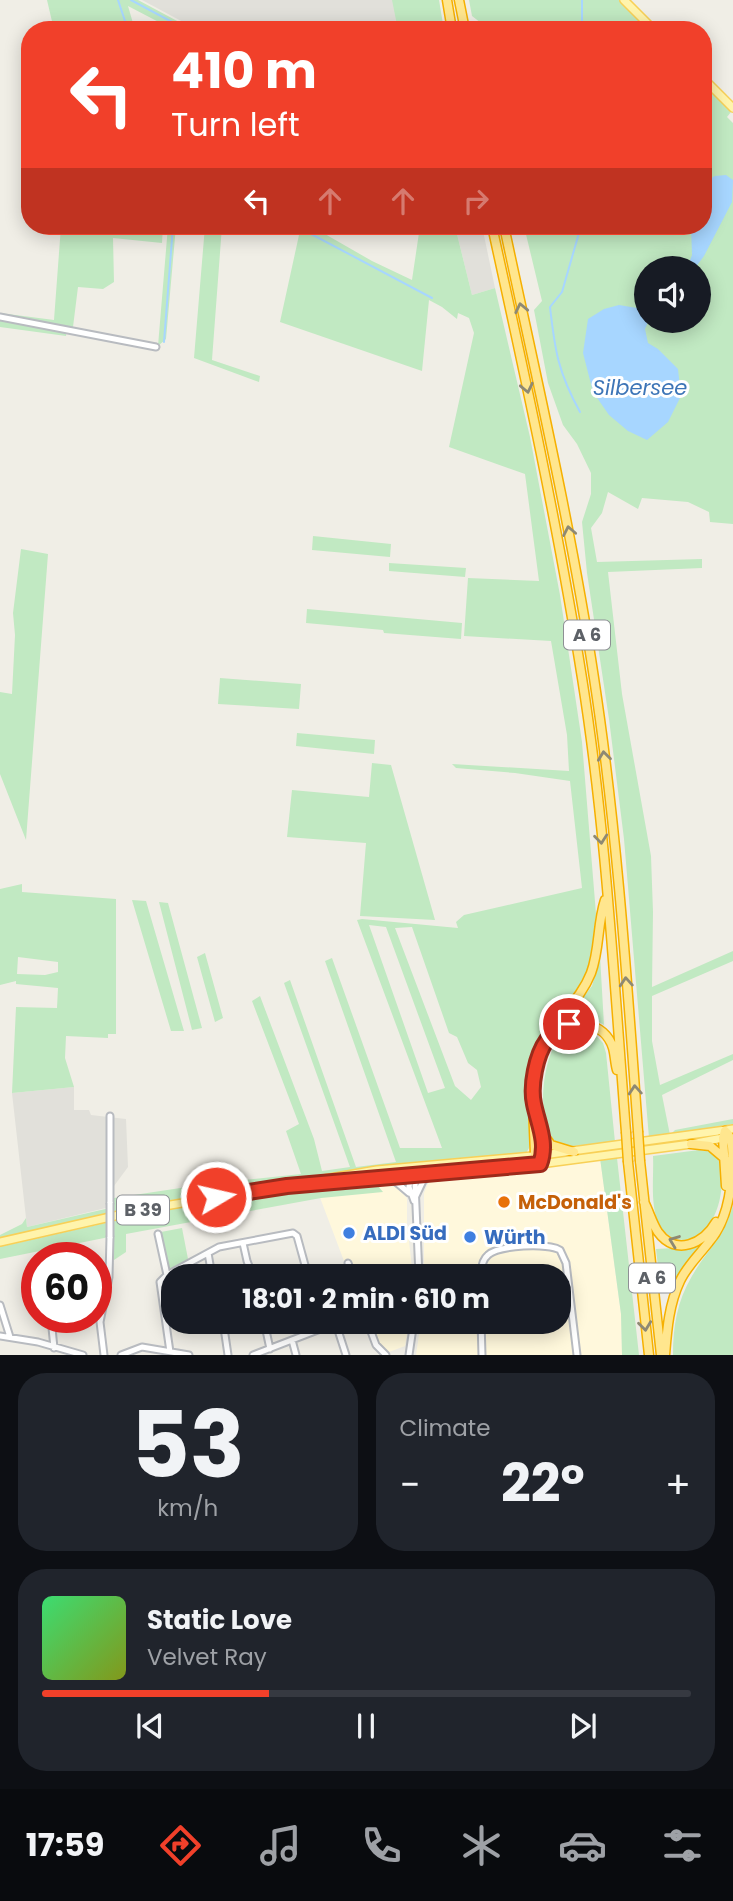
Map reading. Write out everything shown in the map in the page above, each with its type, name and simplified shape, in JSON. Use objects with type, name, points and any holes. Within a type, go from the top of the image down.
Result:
[{"type":"highway","points":[[447,0],[450,21]]},
{"type":"highway","points":[[459,0],[463,21]]},
{"type":"highway","name":"A 6","points":[[494,235],[535,424],[573,628],[591,747],[607,894],[628,1162],[649,1355]]},
{"type":"highway","name":"A 6","points":[[506,235],[562,499],[594,678],[620,897],[640,1161],[663,1355]]},
{"type":"highway","points":[[539,1158],[533,1102],[535,1074],[547,1041],[588,981],[598,948],[601,912],[607,894]]},
{"type":"highway","points":[[547,1041],[559,1029],[569,1024],[594,1026],[613,1047],[623,1094]]},
{"type":"highway","points":[[533,1102],[542,1134],[539,1158]]},
{"type":"highway","points":[[542,1134],[551,1145],[574,1152]]},
{"type":"highway","points":[[644,1202],[663,1237],[678,1245],[695,1244],[712,1230],[721,1211],[726,1192],[725,1160],[729,1134]]},
{"type":"highway","points":[[663,1355],[671,1309],[680,1281],[716,1233],[727,1206],[732,1171],[729,1134]]},
{"type":"highway","points":[[691,1144],[710,1146],[725,1160]]},
{"type":"main road","points":[[624,0],[645,21]]},
{"type":"main road","points":[[712,87],[733,108]]},
{"type":"main road","name":"B 39","points":[[287,1186],[390,1177],[409,1170],[434,1173],[713,1132],[729,1134]]},
{"type":"main road","points":[[691,1144],[729,1134]]},
{"type":"main road","name":"B 39","points":[[0,1242],[141,1210],[377,1170],[409,1170],[691,1144]]},
{"type":"street","points":[[0,317],[156,347]]},
{"type":"street","points":[[104,1355],[100,1322],[109,1277],[110,1116]]},
{"type":"street","points":[[409,1170],[409,1193]]},
{"type":"street","points":[[409,1170],[415,1183],[418,1264]]},
{"type":"street","points":[[414,1201],[423,1181],[434,1173]]},
{"type":"street","points":[[390,1177],[409,1193],[414,1201]]},
{"type":"street","points":[[158,1234],[165,1264]]},
{"type":"street","points":[[188,1264],[219,1247],[295,1234],[304,1264]]},
{"type":"street","points":[[243,1243],[248,1264]]},
{"type":"street","points":[[483,1264],[488,1255],[496,1250],[547,1245],[560,1250],[566,1264]]},
{"type":"street","points":[[208,1253],[210,1264]]},
{"type":"street","points":[[0,1305],[10,1337]]},
{"type":"street","points":[[571,1305],[577,1355]]},
{"type":"street","points":[[52,1333],[54,1348]]},
{"type":"street","points":[[167,1334],[170,1352]]},
{"type":"street","points":[[225,1334],[228,1355]]},
{"type":"street","points":[[267,1334],[270,1349]]},
{"type":"street","points":[[253,1355],[304,1334]]},
{"type":"street","points":[[339,1334],[345,1355]]},
{"type":"street","points":[[372,1334],[376,1345],[386,1355]]},
{"type":"street","points":[[409,1355],[412,1334]]},
{"type":"street","points":[[481,1334],[482,1355]]},
{"type":"street","points":[[0,1336],[38,1342],[61,1353],[83,1355]]},
{"type":"street","points":[[292,1340],[296,1355]]},
{"type":"street","points":[[139,1347],[141,1355]]},
{"type":"street","points":[[121,1355],[139,1347],[188,1355]]},
{"type":"shaded area","points":[[142,0],[413,0],[416,21],[181,21]]},
{"type":"shaded area","points":[[457,235],[484,235],[495,288],[472,295]]},
{"type":"shaded area","points":[[74,1087],[74,1110],[89,1110],[91,1115],[126,1119],[128,1167],[114,1186],[114,1206],[27,1227],[12,1093]]},
{"type":"shaded area","points":[[600,1158],[621,1314],[622,1355],[416,1355],[419,1334],[571,1334],[571,1264],[424,1264],[424,1193],[429,1181],[531,1170]]},
{"type":"shaded area","points":[[375,1184],[396,1187],[407,1198],[412,1264],[348,1264],[344,1261],[316,1187]]},
{"type":"shaded area","points":[[373,1334],[407,1334],[405,1346],[389,1352],[376,1343]]},
{"type":"green space","points":[[47,0],[138,0],[177,21],[157,21],[128,6],[132,21],[52,21]]},
{"type":"green space","points":[[392,0],[439,0],[442,21],[396,21]]},
{"type":"green space","points":[[469,0],[619,0],[639,21],[478,21],[472,16]]},
{"type":"green space","points":[[712,93],[731,112],[727,117],[733,123],[733,524],[710,522],[709,512],[688,502],[642,498],[638,509],[608,492],[602,513],[591,528],[597,562],[702,559],[702,568],[608,572],[622,694],[651,856],[652,987],[733,951],[733,961],[652,996],[652,1041],[660,1085],[733,1054],[733,1060],[662,1095],[670,1135],[649,1138],[624,839],[582,522],[591,494],[591,473],[577,444],[563,425],[548,383],[534,310],[542,301],[526,235],[712,235]]},
{"type":"green space","points":[[60,235],[162,235],[162,243],[113,238],[114,282],[103,289],[78,287],[73,327],[67,326],[66,336],[0,327],[0,313],[54,320]]},
{"type":"green space","points":[[167,235],[175,235],[166,339],[158,346]]},
{"type":"green space","points":[[204,235],[221,235],[212,360],[260,376],[259,382],[194,358]]},
{"type":"green space","points":[[299,235],[327,235],[412,280],[419,235],[457,235],[472,295],[495,288],[530,437],[560,595],[582,742],[596,914],[589,967],[577,992],[540,1042],[535,1055],[528,1089],[532,1138],[526,1153],[293,1182],[185,1199],[114,1212],[0,1239],[0,1235],[22,1224],[26,1218],[27,1227],[114,1207],[114,1198],[301,1174],[286,1131],[299,1124],[252,1001],[260,996],[314,1139],[322,1171],[350,1167],[284,983],[290,980],[356,1167],[396,1162],[325,961],[332,958],[400,1148],[442,1148],[357,920],[458,928],[456,922],[464,915],[582,888],[570,781],[456,768],[452,764],[569,771],[567,735],[551,641],[464,636],[468,578],[539,581],[525,474],[449,447],[474,333],[469,318],[458,313],[457,319],[429,300],[422,371],[280,322]],"holes":[[[369,925],[386,927],[445,1088],[428,1093]],[[412,927],[449,1033],[457,1037],[468,1063],[477,1070],[481,1087],[471,1100],[455,1086],[395,928]]]},
{"type":"green space","points":[[313,536],[391,544],[390,557],[312,550]]},
{"type":"green space","points":[[21,549],[48,554],[26,840],[0,774],[0,692],[12,694],[15,635],[13,613]]},
{"type":"green space","points":[[389,563],[466,568],[465,577],[389,571]]},
{"type":"green space","points":[[307,609],[462,623],[461,639],[306,623]]},
{"type":"green space","points":[[220,678],[301,684],[299,709],[218,704]]},
{"type":"green space","points":[[297,733],[375,740],[374,754],[296,746]]},
{"type":"green space","points":[[372,763],[391,765],[435,920],[360,916],[366,843],[287,837],[292,790],[369,797]]},
{"type":"green space","points":[[22,884],[22,892],[116,899],[116,1034],[108,1034],[108,1038],[66,1036],[65,1058],[74,1087],[12,1093],[16,1007],[57,1008],[58,988],[16,984],[16,981],[0,985],[0,889]],"holes":[[[18,957],[58,962],[58,972],[45,975],[17,974]]]},
{"type":"green space","points":[[132,900],[146,901],[184,1031],[171,1031]]},
{"type":"green space","points":[[159,902],[168,903],[202,1028],[192,1030]]},
{"type":"green space","points":[[205,953],[223,1018],[215,1022],[197,957]]},
{"type":"green space","points":[[600,956],[604,1025],[585,1016],[565,1020],[592,986]]},
{"type":"green space","points":[[574,1030],[591,1030],[603,1043],[615,1142],[567,1146],[556,1142],[549,1133],[543,1106],[545,1074],[554,1047],[561,1037]]},
{"type":"green space","points":[[733,1119],[733,1124],[671,1134],[675,1130]]},
{"type":"green space","points":[[699,1150],[714,1152],[722,1177],[721,1193],[711,1222],[702,1233],[691,1239],[677,1239],[663,1230],[658,1222],[653,1198],[653,1156]]},
{"type":"green space","points":[[600,1158],[617,1158],[639,1355],[622,1355],[621,1314]]},
{"type":"green space","points":[[378,1186],[383,1192],[321,1198],[126,1234],[126,1252],[114,1260],[114,1236],[84,1242],[21,1242],[21,1255],[0,1259],[0,1246],[181,1206],[317,1188]]},
{"type":"green space","points":[[733,1205],[733,1355],[673,1355],[675,1324],[687,1285],[720,1234]]},
{"type":"green space","points":[[182,1228],[188,1259],[179,1264],[166,1264],[161,1232]]},
{"type":"green space","points":[[708,1239],[682,1273],[661,1293],[656,1249],[693,1247]]},
{"type":"water","points":[[726,175],[733,180],[732,202],[704,256],[692,256],[691,235],[712,235],[712,178]]},
{"type":"water","name":"Silbersee","points":[[619,305],[634,308],[634,333],[646,333],[648,343],[678,369],[681,396],[668,422],[647,440],[628,431],[609,415],[593,392],[583,353],[588,319],[604,309]]},
{"type":"waterway","points":[[118,0],[125,21]]},
{"type":"waterway","points":[[131,0],[170,21]]},
{"type":"waterway","points":[[582,0],[582,21]]},
{"type":"waterway","points":[[164,342],[172,235]]},
{"type":"waterway","points":[[313,235],[432,298]]},
{"type":"waterway","points":[[578,235],[562,292],[550,307],[559,361],[580,412]]},
{"type":"place","name":"McDonald's","points":[[504,1202]]},
{"type":"place","name":"ALDI Süd","points":[[349,1233]]},
{"type":"place","name":"Würth","points":[[470,1237]]},
{"type":"route","points":[[216,1197],[287,1186],[540,1164],[543,1155],[542,1134],[533,1102],[537,1063],[547,1041],[559,1029],[569,1024]]}]
